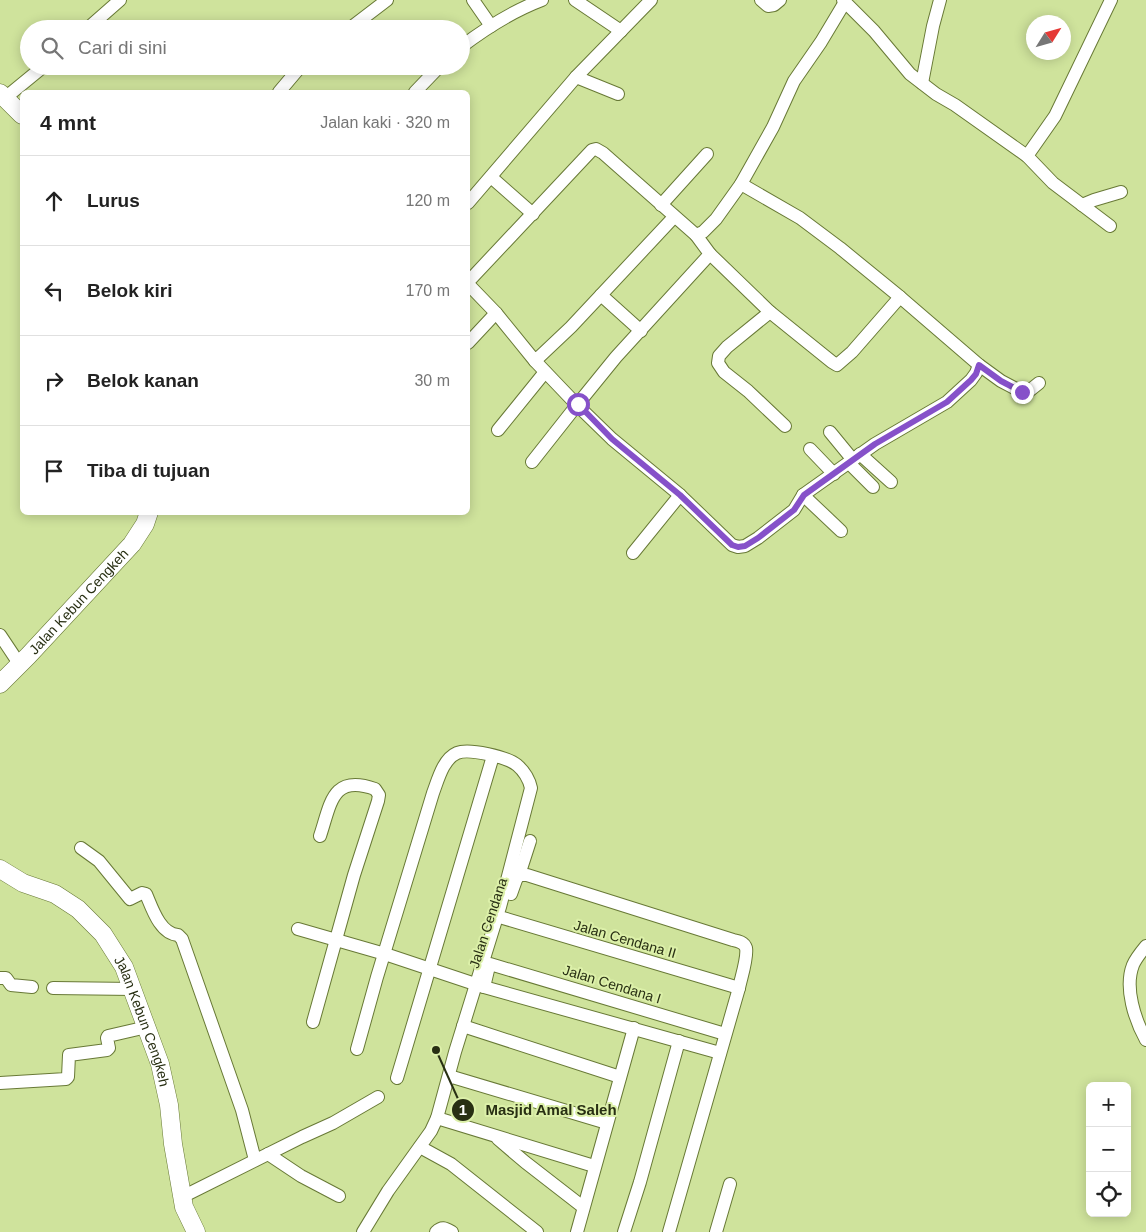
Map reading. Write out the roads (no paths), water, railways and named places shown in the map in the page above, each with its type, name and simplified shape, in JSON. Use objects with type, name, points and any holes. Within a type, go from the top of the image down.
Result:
[{"type":"street","points":[[97,20],[120,0]]},
{"type":"street","points":[[361,20],[387,0]]},
{"type":"street","points":[[472,0],[491,26]]},
{"type":"street","points":[[470,41],[522,8],[542,0]]},
{"type":"street","points":[[575,0],[622,31]]},
{"type":"street","points":[[470,201],[576,77],[651,0]]},
{"type":"street","points":[[761,0],[768,6],[774,5],[780,0]]},
{"type":"street","points":[[922,84],[940,0]]},
{"type":"street","points":[[1027,156],[1055,116],[1111,0]]},
{"type":"street","points":[[696,235],[710,227],[741,184],[773,128],[794,81],[821,42],[844,1],[910,74],[1027,156],[1053,183],[1110,226]]},
{"type":"street","points":[[20,113],[3,96],[32,75]]},
{"type":"street","points":[[281,90],[293,75]]},
{"type":"street","points":[[417,90],[431,75]]},
{"type":"street","points":[[576,77],[618,94]]},
{"type":"street","points":[[470,281],[588,154],[592,150],[596,150],[603,153],[696,235],[710,254],[770,312],[837,365],[852,352],[900,296]]},
{"type":"street","points":[[661,205],[707,154]]},
{"type":"street","points":[[491,177],[533,214]]},
{"type":"street","points":[[741,184],[800,218],[840,248],[900,296],[979,365],[1001,381],[1022,392],[1034,388],[1039,383]]},
{"type":"street","points":[[1082,206],[1094,200],[1121,192]]},
{"type":"street","points":[[535,362],[674,217]]},
{"type":"street","points":[[532,462],[616,357],[710,254]]},
{"type":"street","points":[[470,285],[496,313],[535,362],[612,439],[680,495],[732,545],[738,547],[745,546],[774,526],[794,510],[804,495],[875,444],[947,402],[971,380],[976,374],[979,365]]},
{"type":"street","points":[[601,295],[640,331]]},
{"type":"street","points":[[770,312],[727,347],[719,356],[718,363],[724,372],[748,391],[785,426]]},
{"type":"street","points":[[470,341],[496,313]]},
{"type":"street","points":[[498,430],[545,372]]},
{"type":"street","points":[[830,432],[854,459],[873,487]]},
{"type":"street","points":[[810,449],[834,474]]},
{"type":"street","points":[[854,459],[891,482]]},
{"type":"street","points":[[633,553],[680,495]]},
{"type":"street","points":[[804,495],[841,531]]},
{"type":"street","name":"Jalan Kebun Cengkeh","points":[[0,684],[20,665],[132,544],[142,530],[148,515]]},
{"type":"street","points":[[0,635],[20,665]]},
{"type":"street","points":[[357,1049],[433,793],[443,769],[448,760],[456,753],[466,751],[514,762],[520,766],[528,778],[531,788],[480,985],[463,1026],[437,1118],[420,1147],[388,1191],[363,1232]]},
{"type":"street","points":[[396,1078],[493,756]]},
{"type":"street","points":[[313,1022],[354,875],[378,801],[379,795],[375,789],[353,784],[341,788],[331,803],[320,836]]},
{"type":"street","name":"Jalan Cendana","points":[[480,985],[490,964],[516,880],[523,875],[530,840]]},
{"type":"street","points":[[82,848],[99,861],[130,899],[142,893],[146,894],[163,926],[168,932],[178,934],[182,939],[242,1110],[255,1160]]},
{"type":"street","name":"Jalan Kebun Cengkeh","points":[[0,869],[23,883],[55,894],[86,916],[114,949],[124,967],[134,989],[160,1064],[169,1105],[182,1197],[189,1220],[196,1232]]},
{"type":"street","points":[[523,875],[742,943],[746,948],[738,988],[669,1232]]},
{"type":"street","name":"Jalan Cendana II","points":[[503,918],[738,988]]},
{"type":"street","points":[[298,929],[385,954],[480,985],[720,1053]]},
{"type":"street","points":[[1146,946],[1132,967],[1130,992],[1131,1002],[1146,1040]]},
{"type":"street","name":"Jalan Cendana I","points":[[490,964],[725,1034]]},
{"type":"street","points":[[0,978],[6,978],[11,985],[32,987]]},
{"type":"street","points":[[52,988],[134,989]]},
{"type":"street","points":[[463,1026],[620,1077]]},
{"type":"street","points":[[0,1083],[66,1079],[68,1077],[69,1055],[107,1050],[109,1048],[108,1036],[147,1027]]},
{"type":"street","points":[[577,1232],[634,1028]]},
{"type":"street","points":[[624,1232],[679,1041]]},
{"type":"street","points":[[449,1076],[607,1123]]},
{"type":"street","points":[[182,1197],[333,1123],[378,1097]]},
{"type":"street","points":[[437,1118],[594,1166]]},
{"type":"street","points":[[494,1136],[584,1207]]},
{"type":"street","points":[[420,1147],[451,1164],[537,1232]]},
{"type":"street","points":[[268,1154],[301,1176],[339,1196]]},
{"type":"street","points":[[716,1232],[730,1184]]},
{"type":"street","points":[[436,1232],[440,1228],[445,1228],[452,1232]]},
{"type":"place","name":"Masjid Amal Saleh","points":[[436,1050]]}]
